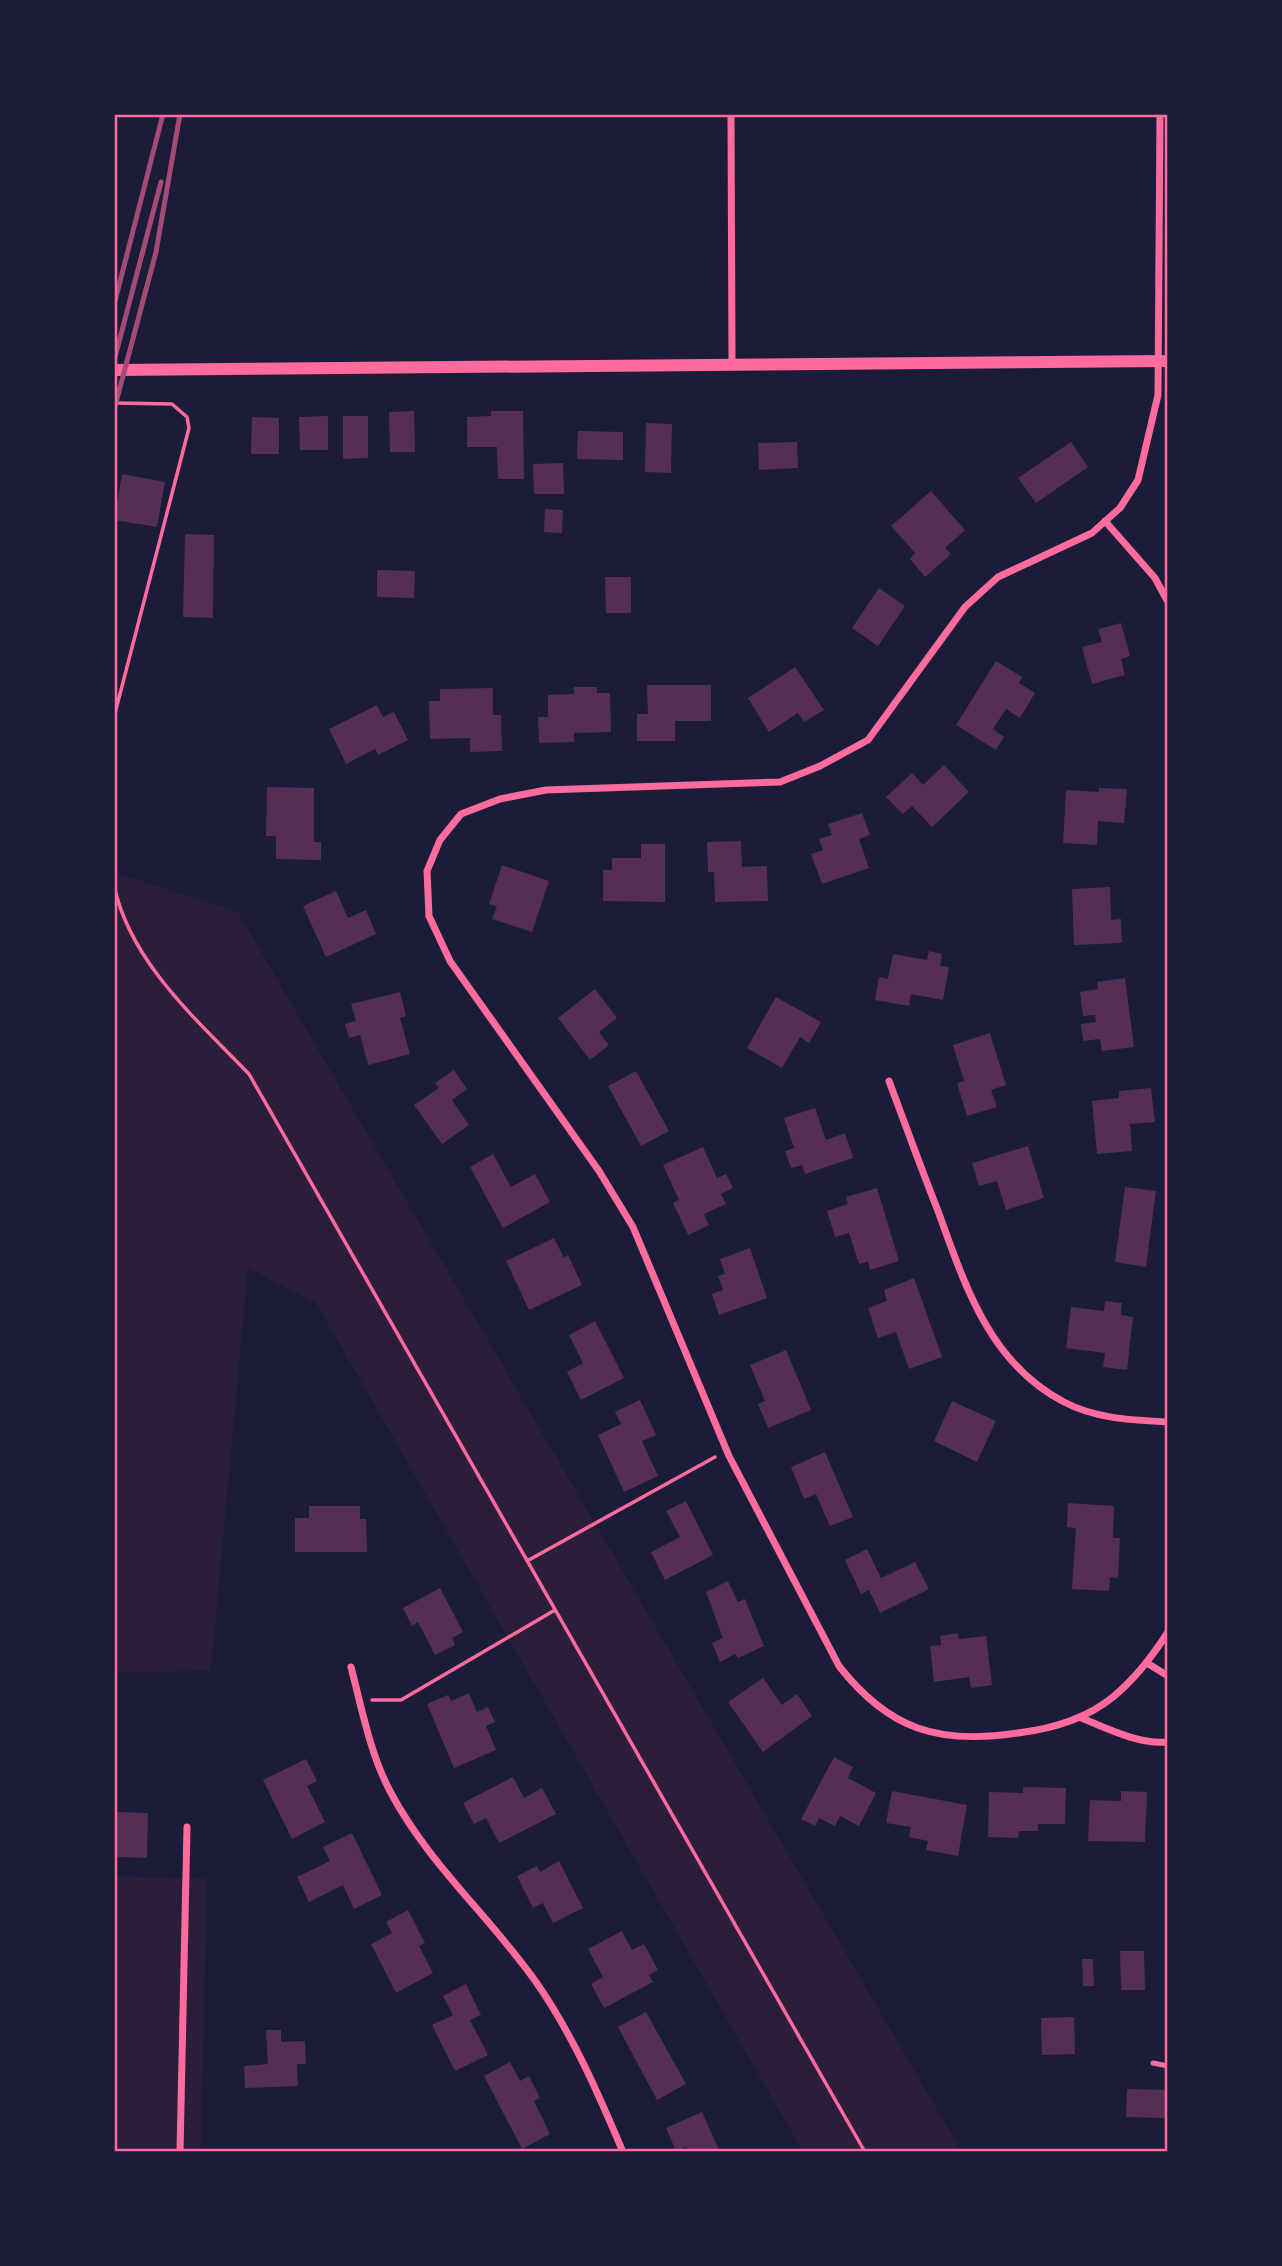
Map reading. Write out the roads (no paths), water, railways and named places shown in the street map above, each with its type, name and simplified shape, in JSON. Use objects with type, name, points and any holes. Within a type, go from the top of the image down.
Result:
[{"type":"street","points":[[731,114],[732,364]]},
{"type":"street","points":[[1160,114],[1164,361],[1138,480],[1120,508],[1091,533],[998,577],[965,607],[911,685],[867,740],[820,766],[779,782],[546,790],[500,799],[461,814],[440,840],[427,871],[429,916],[450,961],[599,1171],[632,1227],[726,1450],[839,1666],[861,1694],[888,1714],[947,1738],[990,1738],[1037,1731],[1079,1717],[1110,1699],[1147,1663],[1168,1632]]},
{"type":"street","points":[[114,370],[1164,361]]},
{"type":"street","points":[[1105,521],[1155,578],[1168,602]]},
{"type":"street","points":[[889,1081],[971,1299],[992,1338],[1013,1363],[1064,1402],[1092,1413],[1121,1419],[1168,1423]]},
{"type":"street","points":[[1147,1663],[1168,1676]]},
{"type":"street","points":[[351,1667],[377,1765],[391,1794],[410,1824],[536,1982],[572,2039],[623,2152]]},
{"type":"street","points":[[1079,1717],[1118,1732],[1159,1743],[1168,1742]]},
{"type":"street","points":[[180,2152],[187,1827]]},
{"type":"lane","points":[[1153,2063],[1168,2066]]},
{"type":"railway","points":[[114,305],[163,114]]},
{"type":"railway","points":[[114,410],[156,252],[180,114]]},
{"type":"railway","points":[[114,361],[161,182]]}]
